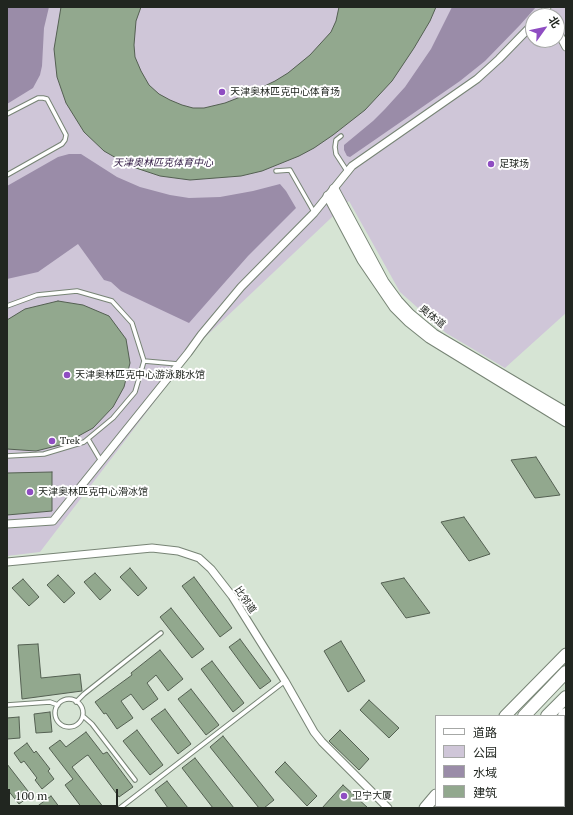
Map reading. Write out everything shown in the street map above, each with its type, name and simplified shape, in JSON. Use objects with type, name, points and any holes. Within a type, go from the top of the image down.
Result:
[{"type":"highway","points":[[525,715],[566,672]]},
{"type":"highway","points":[[548,715],[566,697]]},
{"type":"main road","points":[[506,715],[566,654]]},
{"type":"main road","points":[[425,808],[435,796]]},
{"type":"street","points":[[7,524],[53,521],[180,364],[200,335],[241,287],[314,213],[347,171],[477,78],[499,59],[525,32]]},
{"type":"street","points":[[331,192],[362,260],[394,307],[409,322],[429,338],[566,422]]},
{"type":"street","name":"奥体道","points":[[331,192],[384,282],[410,314],[434,334],[566,412]]},
{"type":"street","name":"比邻道","points":[[7,562],[152,548],[178,551],[199,558],[211,569],[232,596],[285,681],[314,732],[322,742],[388,808]]},
{"type":"lane","points":[[7,114],[38,98],[47,99],[66,135],[66,140],[62,144],[7,175]]},
{"type":"lane","points":[[341,136],[336,140],[336,154],[347,171]]},
{"type":"lane","points":[[276,172],[290,170],[314,213]]},
{"type":"lane","points":[[7,306],[37,295],[77,291],[112,301],[132,323],[144,361],[135,392],[113,418],[84,442],[44,454],[7,456]]},
{"type":"lane","points":[[144,361],[180,364]]},
{"type":"lane","points":[[88,439],[101,461]]},
{"type":"lane","points":[[76,702],[161,633]]},
{"type":"lane","points":[[120,808],[285,681]]},
{"type":"lane","points":[[70,699],[82,707],[83,716],[78,724],[74,727],[65,727],[61,725],[56,718],[55,709],[58,705],[65,700],[70,699]]},
{"type":"lane","points":[[7,706],[50,702],[58,705]]},
{"type":"lane","points":[[83,716],[92,724],[135,780]]},
{"type":"green space","name":"天津奥林匹克体育中心","points":[[7,7],[566,7],[566,313],[505,368],[446,333],[400,292],[349,201],[201,341],[40,552],[7,556]]},
{"type":"water","points":[[7,7],[49,7],[44,28],[42,66],[40,75],[33,88],[7,104]]},
{"type":"water","points":[[452,7],[536,7],[525,8],[525,19],[520,25],[485,61],[460,81],[350,157],[347,156],[344,150],[344,145],[373,121],[405,87],[431,49]]},
{"type":"water","points":[[69,154],[81,154],[117,177],[140,187],[170,195],[189,198],[220,197],[280,184],[296,208],[248,256],[189,323],[121,291],[111,282],[104,280],[78,244],[38,272],[7,279],[7,186],[58,157]]},
{"type":"building","name":"天津奥林匹克中心体育场","points":[[61,7],[141,7],[136,21],[134,45],[135,57],[149,85],[159,94],[170,100],[193,108],[204,108],[225,103],[248,94],[288,73],[310,55],[331,32],[336,21],[339,7],[436,7],[430,21],[414,48],[392,81],[365,110],[333,135],[299,156],[262,171],[241,176],[190,180],[160,176],[130,166],[104,151],[84,132],[66,103],[57,77],[54,49]]},
{"type":"building","name":"天津奥林匹克中心游泳跳水馆","points":[[58,301],[83,305],[109,316],[126,339],[130,363],[124,387],[113,407],[93,428],[64,444],[36,451],[7,449],[7,320],[25,309]]},
{"type":"building","points":[[536,457],[560,495],[535,498],[511,460]]},
{"type":"building","name":"天津奥林匹克中心滑冰馆","points":[[52,472],[52,511],[7,515],[7,473]]},
{"type":"building","points":[[464,517],[490,554],[469,561],[441,522]]},
{"type":"building","points":[[130,568],[147,588],[138,596],[120,577]]},
{"type":"building","points":[[95,573],[111,590],[100,600],[84,582]]},
{"type":"building","points":[[58,575],[75,593],[64,603],[47,585]]},
{"type":"building","points":[[194,577],[232,628],[220,637],[182,586]]},
{"type":"building","points":[[404,578],[430,613],[406,618],[381,583]]},
{"type":"building","points":[[23,579],[39,597],[29,606],[12,588]]},
{"type":"building","points":[[171,608],[204,649],[192,658],[160,617]]},
{"type":"building","points":[[240,639],[271,681],[260,689],[229,647]]},
{"type":"building","points":[[341,641],[365,681],[348,692],[324,651]]},
{"type":"building","points":[[38,644],[41,678],[80,674],[82,691],[22,699],[18,645]]},
{"type":"building","points":[[160,650],[183,679],[168,691],[156,675],[147,683],[158,699],[143,710],[131,694],[121,701],[133,718],[117,729],[106,713],[104,714],[95,702],[132,675],[131,673]]},
{"type":"building","points":[[212,661],[244,703],[233,712],[201,669]]},
{"type":"building","points":[[191,689],[219,725],[206,735],[178,699]]},
{"type":"building","points":[[369,700],[399,728],[389,738],[360,710]]},
{"type":"building","points":[[165,709],[191,744],[178,754],[151,719]]},
{"type":"building","points":[[50,712],[52,732],[36,733],[34,714]]},
{"type":"building","points":[[19,717],[20,738],[7,739],[7,718]]},
{"type":"building","points":[[137,730],[163,765],[150,775],[123,741]]},
{"type":"building","points":[[340,730],[369,759],[359,770],[329,741]]},
{"type":"building","points":[[86,732],[103,754],[107,752],[133,787],[119,797],[88,755],[86,756],[72,767],[104,808],[82,808],[65,785],[73,779],[49,748],[60,740],[66,747]]},
{"type":"building","points":[[223,736],[274,800],[264,808],[259,808],[210,747]]},
{"type":"building","points":[[27,743],[34,753],[36,751],[50,769],[48,771],[54,779],[42,789],[35,780],[37,778],[24,761],[21,763],[14,753]]},
{"type":"building","points":[[195,758],[234,808],[213,808],[182,768]]},
{"type":"building","points":[[285,762],[317,796],[307,806],[275,772]]},
{"type":"building","points":[[7,764],[31,795],[19,804],[7,789]]},
{"type":"building","points":[[167,781],[188,808],[168,808],[155,790]]},
{"type":"building","name":"卫宁大厦","points":[[343,785],[368,808],[322,808]]},
{"type":"building","points":[[51,796],[60,808],[35,808]]},
{"type":"place","name":"天津奥林匹克中心体育场","points":[[222,92]]},
{"type":"place","name":"足球场","points":[[491,164]]},
{"type":"place","name":"天津奥林匹克中心游泳跳水馆","points":[[67,375]]},
{"type":"place","name":"Trek","points":[[52,441]]},
{"type":"place","name":"天津奥林匹克中心滑冰馆","points":[[30,492]]},
{"type":"place","name":"卫宁大厦","points":[[344,796]]}]
